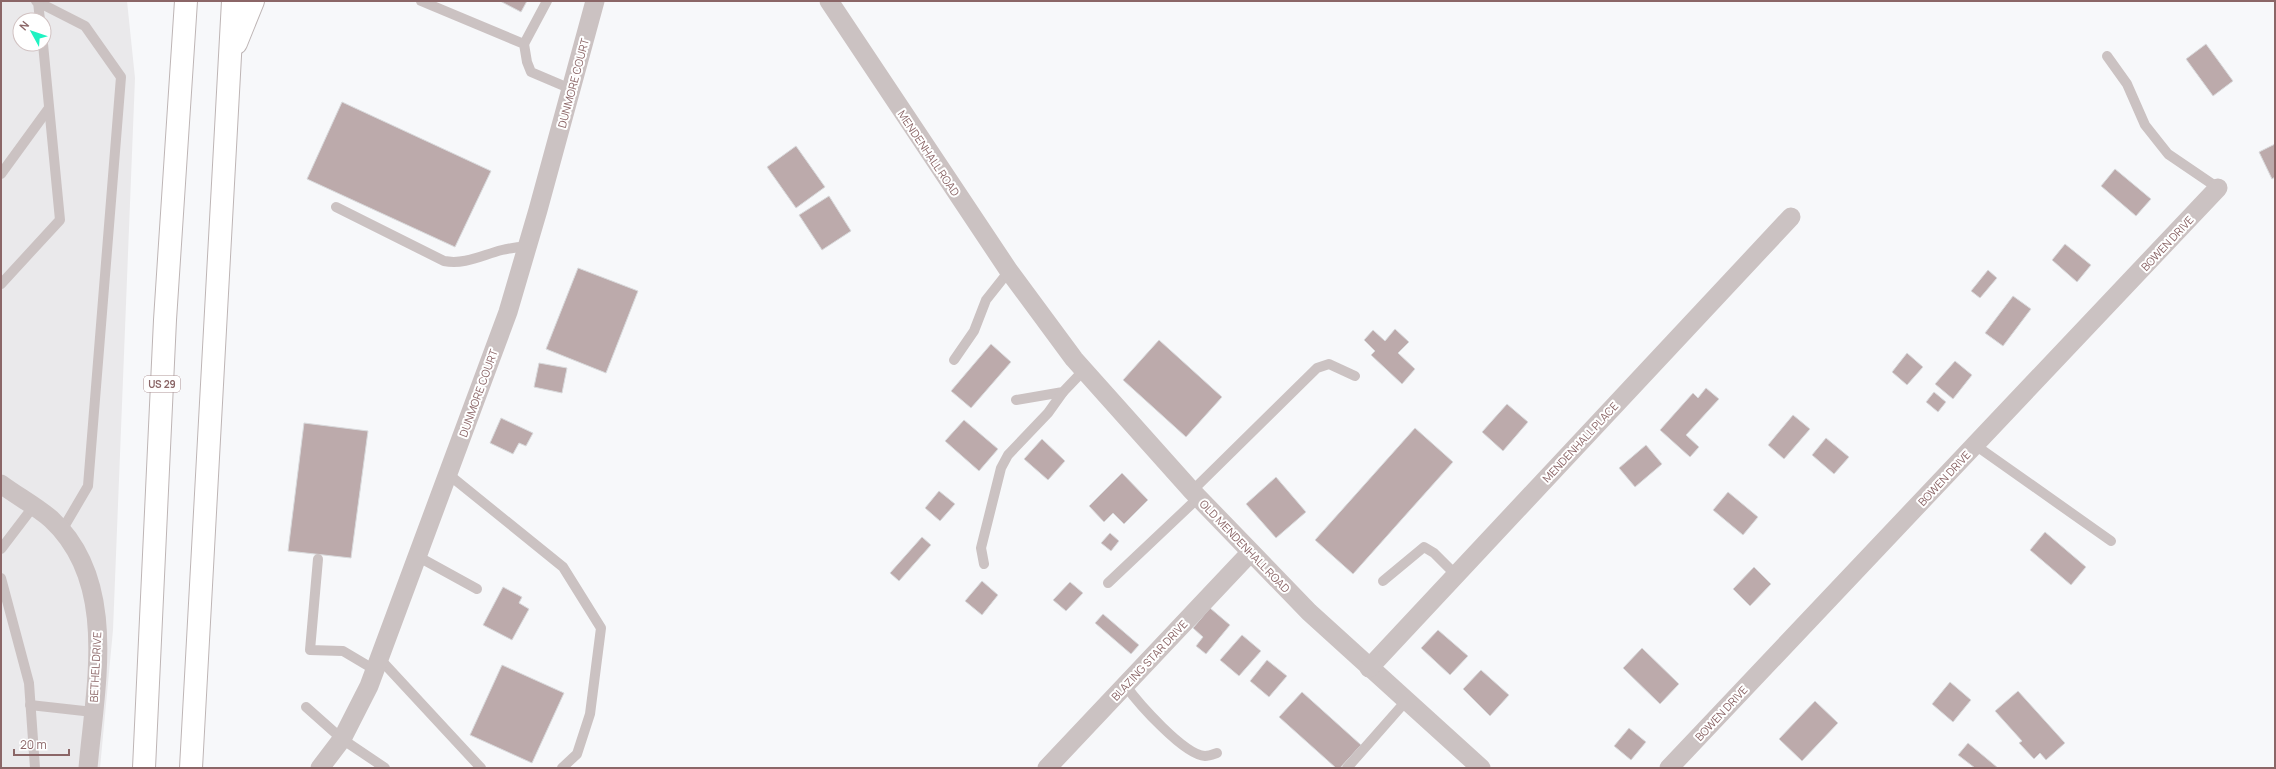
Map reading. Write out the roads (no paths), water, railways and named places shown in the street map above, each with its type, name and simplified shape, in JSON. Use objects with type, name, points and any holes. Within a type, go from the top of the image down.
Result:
[{"type":"highway","points":[[175,1],[183,66]]},
{"type":"highway","name":"US 29","points":[[144,768],[165,320],[183,66],[186,1]]},
{"type":"highway","points":[[191,768],[233,1]]},
{"type":"highway","points":[[230,59],[253,1]]},
{"type":"street","name":"DUNMORE COURT","points":[[320,768],[342,739],[377,664],[508,312],[528,246],[595,1]]},
{"type":"street","name":"MENDENHALL ROAD","points":[[829,1],[1008,272],[1031,304]]},
{"type":"street","name":"BOWEN DRIVE","points":[[1669,768],[2218,188]]},
{"type":"street","name":"MENDENHALL PLACE","points":[[1369,668],[1791,217]]},
{"type":"street","name":"OLD MENDENHALL ROAD","points":[[1031,304],[1084,370],[1250,553],[1309,612],[1369,668],[1481,768]]},
{"type":"street","name":"BETHEL DRIVE","points":[[1,484],[51,520],[71,544],[91,583],[96,605],[98,638],[88,768]]},
{"type":"street","name":"BLAZING STAR DRIVE","points":[[1047,768],[1250,553]]},
{"type":"lane","points":[[421,1],[524,44]]},
{"type":"lane","points":[[547,1],[524,44],[527,62],[531,72],[571,90]]},
{"type":"lane","points":[[37,2],[39,12]]},
{"type":"lane","points":[[37,2],[84,26],[121,77],[88,486],[61,532]]},
{"type":"lane","points":[[1,284],[60,220],[43,52]]},
{"type":"lane","points":[[2106,56],[2127,84],[2145,125],[2168,154],[2218,188]]},
{"type":"lane","points":[[1,174],[49,108]]},
{"type":"lane","points":[[336,207],[444,261],[453,263],[470,261],[502,250],[528,246]]},
{"type":"lane","points":[[954,360],[974,331],[986,300],[1008,272]]},
{"type":"lane","points":[[1108,583],[1317,368],[1328,364],[1355,376]]},
{"type":"lane","points":[[984,564],[981,548],[1001,468],[1008,455],[1048,413],[1063,392],[1084,370]]},
{"type":"lane","points":[[1016,400],[1063,392]]},
{"type":"lane","points":[[1975,445],[2110,541]]},
{"type":"lane","points":[[448,474],[563,567],[601,628],[590,714],[577,754],[562,768]]},
{"type":"lane","points":[[1,549],[33,507]]},
{"type":"lane","points":[[1383,581],[1424,547],[1434,553],[1456,575]]},
{"type":"lane","points":[[417,556],[478,589]]},
{"type":"lane","points":[[318,559],[310,650],[343,651],[377,664],[481,768]]},
{"type":"lane","points":[[1,578],[29,683],[35,768]]},
{"type":"lane","points":[[1126,686],[1151,716],[1188,749],[1205,756],[1217,753]]},
{"type":"lane","points":[[1347,768],[1406,701]]},
{"type":"lane","points":[[30,705],[93,712]]},
{"type":"lane","points":[[306,707],[342,739],[385,768]]}]
